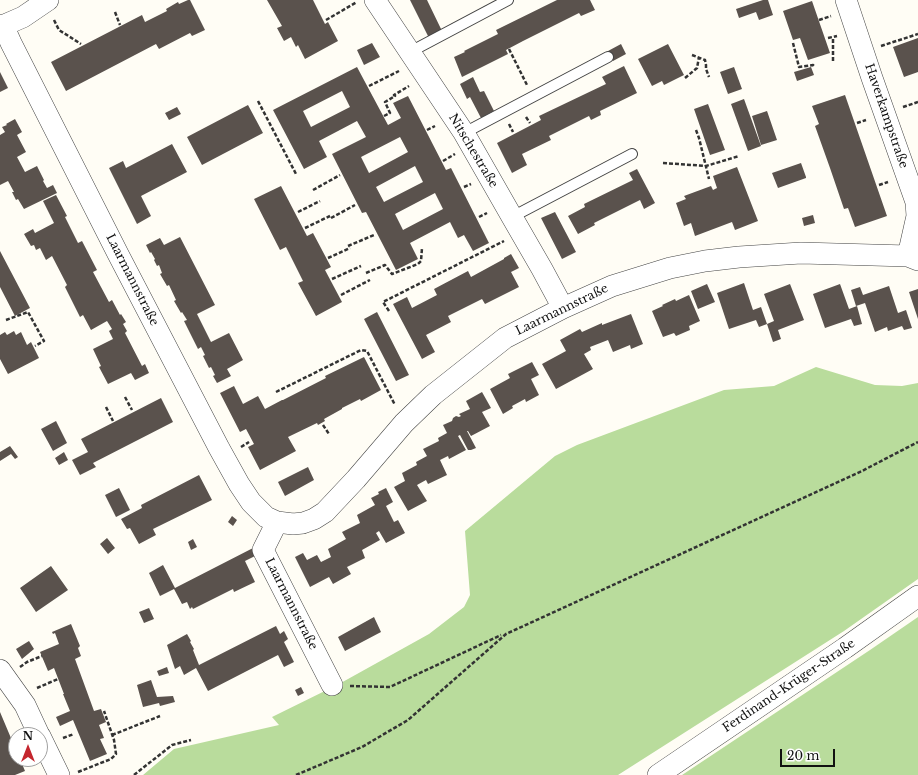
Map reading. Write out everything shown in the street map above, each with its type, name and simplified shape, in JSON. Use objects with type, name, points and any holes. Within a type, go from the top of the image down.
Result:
[{"type":"street","name":"Nitschestraße","points":[[374,0],[464,133],[563,308]]},
{"type":"street","name":"Haverkampstraße","points":[[846,0],[916,202],[917,216],[913,258]]},
{"type":"street","points":[[2,26],[23,17],[46,1]]},
{"type":"street","name":"Laarmannstraße","points":[[2,26],[223,456],[251,502],[266,517],[277,522],[293,524],[304,523],[314,519],[324,512],[356,479],[404,423],[433,395],[505,338],[563,308],[612,286],[670,268],[705,261],[739,257],[801,253],[913,258]]},
{"type":"street","name":"Laarmannstraße","points":[[277,522],[263,550],[332,685]]},
{"type":"street","name":"Ferdinand-Krüger-Straße","points":[[658,775],[846,648],[918,596]]},
{"type":"street","points":[[0,670],[25,705],[36,727]]},
{"type":"street","points":[[48,752],[59,775]]},
{"type":"lane","points":[[417,63],[508,0]]},
{"type":"lane","points":[[464,133],[608,57]]},
{"type":"lane","points":[[516,225],[632,154]]},
{"type":"path","points":[[326,20],[359,0]]},
{"type":"path","points":[[46,1],[59,30],[81,44]]},
{"type":"path","points":[[114,12],[120,25]]},
{"type":"path","points":[[864,52],[918,34]]},
{"type":"path","points":[[833,37],[833,61]]},
{"type":"path","points":[[793,43],[799,67],[813,65],[815,67]]},
{"type":"path","points":[[509,49],[533,96]]},
{"type":"path","points":[[692,55],[699,57],[706,62],[706,69],[709,77]]},
{"type":"path","points":[[685,78],[697,68],[699,57]]},
{"type":"path","points":[[368,86],[417,63]]},
{"type":"path","points":[[384,116],[390,113],[385,102],[395,96],[394,94],[417,63]]},
{"type":"path","points":[[258,101],[296,174]]},
{"type":"path","points":[[696,130],[709,179]]},
{"type":"path","points":[[663,163],[706,166],[739,156]]},
{"type":"path","points":[[313,190],[340,175]]},
{"type":"path","points":[[298,212],[320,201]]},
{"type":"path","points":[[305,228],[355,205]]},
{"type":"path","points":[[389,311],[383,302],[516,225]]},
{"type":"path","points":[[328,258],[374,235]]},
{"type":"path","points":[[366,273],[385,265],[392,274],[418,264],[421,261],[422,248]]},
{"type":"path","points":[[332,279],[361,266]]},
{"type":"path","points":[[341,296],[370,280]]},
{"type":"path","points":[[6,320],[28,312],[44,341],[35,346]]},
{"type":"path","points":[[276,392],[361,350],[367,351],[404,423]]},
{"type":"path","points":[[125,397],[132,410]]},
{"type":"path","points":[[106,407],[113,420]]},
{"type":"path","points":[[323,425],[329,434]]},
{"type":"path","points":[[332,685],[390,687],[855,474],[918,442]]},
{"type":"path","points":[[296,775],[362,747],[408,720],[506,634]]},
{"type":"path","points":[[27,662],[42,656]]},
{"type":"path","points":[[72,775],[111,758],[116,754],[114,740],[104,711]]},
{"type":"path","points":[[112,735],[160,716]]},
{"type":"path","points":[[134,775],[172,745],[191,740]]},
{"type":"green space","points":[[816,367],[875,385],[902,386],[918,383],[918,579],[844,631],[618,775],[143,775],[174,749],[279,725],[272,717],[339,684],[429,634],[464,607],[470,595],[465,531],[555,456],[577,445],[724,390],[774,386]]},
{"type":"green space","points":[[918,617],[918,775],[682,775],[870,650]]},
{"type":"building","points":[[190,0],[205,30],[192,36],[190,33],[159,49],[156,44],[66,91],[51,62],[142,15],[145,22],[167,11],[166,9],[178,2],[179,4]]},
{"type":"building","points":[[267,0],[313,0],[325,24],[328,22],[338,41],[305,59],[298,45],[296,47],[291,37],[284,41],[277,28],[282,26]]},
{"type":"building","points":[[410,0],[427,0],[442,31],[429,38]]},
{"type":"building","points":[[557,0],[590,0],[595,10],[581,16],[579,13],[523,41],[506,50],[508,54],[462,77],[454,57],[498,34],[496,30]]},
{"type":"building","points":[[763,0],[768,0],[773,15],[759,20],[756,12],[739,18],[736,9]]},
{"type":"building","points":[[812,1],[830,53],[808,60],[800,38],[793,40],[783,11]]},
{"type":"building","points":[[918,38],[918,72],[904,77],[893,47]]},
{"type":"building","points":[[372,43],[380,57],[364,65],[357,50]]},
{"type":"building","points":[[621,44],[626,54],[613,61],[608,51]]},
{"type":"building","points":[[668,44],[684,75],[664,85],[662,81],[652,86],[638,59]]},
{"type":"building","points":[[624,66],[637,93],[600,111],[601,115],[591,120],[589,116],[549,136],[551,140],[522,154],[527,165],[512,173],[497,143],[541,120],[539,116],[606,84],[602,77]]},
{"type":"building","points":[[357,67],[388,125],[401,118],[393,103],[408,96],[446,170],[451,168],[489,243],[473,251],[464,235],[458,238],[450,222],[410,243],[418,259],[396,270],[366,212],[362,213],[332,154],[366,137],[357,121],[319,141],[327,157],[304,169],[273,110]],"holes":[[[342,91],[350,107],[311,127],[303,111]],[[400,137],[408,152],[369,173],[361,157]],[[415,166],[423,182],[384,202],[376,187]],[[435,193],[443,209],[403,230],[395,214]]]},
{"type":"building","points":[[734,67],[742,89],[728,94],[720,72]]},
{"type":"building","points":[[811,67],[814,75],[797,81],[794,72]]},
{"type":"building","points":[[0,72],[8,88],[0,92]]},
{"type":"building","points":[[473,77],[480,92],[484,91],[494,111],[481,118],[470,97],[467,99],[460,84]]},
{"type":"building","points":[[845,95],[887,216],[855,227],[848,208],[844,209],[815,126],[819,124],[812,106]]},
{"type":"building","points":[[744,99],[761,146],[748,151],[731,104]]},
{"type":"building","points":[[708,104],[725,150],[710,155],[694,109]]},
{"type":"building","points":[[248,105],[263,133],[202,165],[187,137]]},
{"type":"building","points":[[177,107],[181,114],[169,120],[165,113]]},
{"type":"building","points":[[767,111],[777,140],[761,145],[752,116]]},
{"type":"building","points":[[15,119],[22,132],[17,135],[26,152],[17,157],[25,172],[37,166],[47,188],[53,185],[57,193],[24,209],[18,199],[16,200],[12,192],[14,192],[8,181],[0,185],[0,135],[5,132],[2,127]]},
{"type":"building","points":[[172,144],[187,172],[141,196],[151,216],[137,224],[109,168],[123,161],[126,168]]},
{"type":"building","points":[[801,163],[806,178],[778,188],[772,173]]},
{"type":"building","points":[[737,167],[758,221],[735,230],[732,222],[695,236],[691,223],[684,226],[676,203],[686,199],[684,196],[711,186],[713,190],[717,188],[713,176]]},
{"type":"building","points":[[637,169],[655,203],[644,209],[640,200],[594,223],[595,225],[578,234],[568,216],[585,207],[584,204],[633,180],[629,173]]},
{"type":"building","points":[[281,186],[307,236],[313,233],[331,267],[325,270],[342,302],[316,316],[298,283],[303,281],[286,247],[280,250],[254,199]]},
{"type":"building","points":[[56,195],[67,216],[65,217],[78,243],[82,241],[97,270],[93,272],[109,302],[112,300],[120,315],[121,314],[126,322],[123,324],[127,331],[125,333],[142,366],[145,364],[149,373],[135,380],[131,373],[108,384],[99,367],[101,366],[93,349],[113,339],[109,331],[112,329],[107,321],[91,330],[83,315],[80,317],[65,287],[67,285],[52,256],[46,260],[40,248],[36,250],[34,245],[31,246],[24,234],[33,229],[35,233],[54,223],[43,201]]},
{"type":"building","points":[[555,212],[576,252],[562,259],[541,218]]},
{"type":"building","points":[[813,215],[815,223],[804,226],[802,218]]},
{"type":"building","points":[[180,237],[215,305],[197,314],[211,342],[229,333],[243,360],[227,369],[231,376],[217,383],[213,376],[215,375],[211,367],[209,368],[203,356],[205,355],[201,347],[198,349],[184,321],[187,320],[174,301],[176,300],[169,285],[167,286],[160,274],[162,273],[159,265],[157,266],[154,260],[155,259],[146,245],[160,238],[164,245]]},
{"type":"building","points":[[0,251],[30,308],[15,316],[0,287]]},
{"type":"building","points":[[511,254],[519,268],[511,272],[519,287],[485,304],[482,299],[448,316],[451,322],[426,335],[435,352],[422,359],[393,304],[407,297],[412,308],[437,295],[434,289],[468,271],[471,277]]},
{"type":"building","points":[[744,283],[753,310],[761,307],[767,324],[759,327],[756,320],[729,329],[717,293]]},
{"type":"building","points":[[707,284],[715,302],[698,309],[691,291]]},
{"type":"building","points":[[790,284],[804,320],[778,330],[781,339],[773,342],[767,324],[774,321],[764,294]]},
{"type":"building","points":[[840,284],[849,309],[857,306],[862,324],[854,326],[851,319],[825,328],[813,294]]},
{"type":"building","points":[[889,286],[898,313],[906,310],[912,328],[904,330],[902,326],[888,331],[887,327],[875,332],[865,303],[856,306],[851,290],[860,287],[863,295]]},
{"type":"building","points":[[918,289],[918,319],[909,292]]},
{"type":"building","points":[[689,295],[700,321],[689,326],[690,330],[676,336],[674,333],[663,337],[652,311],[675,299],[676,301]]},
{"type":"building","points":[[377,312],[409,375],[396,381],[364,319]]},
{"type":"building","points":[[631,314],[643,344],[631,349],[630,345],[613,352],[608,340],[590,347],[591,350],[584,354],[593,369],[556,389],[542,364],[566,351],[560,340],[580,329],[582,332],[602,323],[602,325]]},
{"type":"building","points":[[14,331],[16,335],[21,332],[27,345],[31,342],[39,358],[8,374],[0,359],[0,335],[5,332],[7,335]]},
{"type":"building","points":[[364,357],[381,390],[361,401],[360,399],[342,408],[324,419],[325,421],[318,425],[317,423],[288,437],[296,451],[260,470],[248,447],[254,444],[246,429],[240,432],[220,393],[234,386],[243,404],[258,396],[265,409],[326,378],[325,376]]},
{"type":"building","points":[[532,362],[539,375],[531,379],[539,395],[526,402],[525,399],[512,406],[513,408],[503,414],[490,389],[510,378],[508,374]]},
{"type":"building","points":[[482,392],[491,408],[482,412],[490,426],[471,436],[467,431],[476,448],[471,450],[468,450],[460,435],[458,436],[466,450],[449,459],[448,456],[440,460],[447,475],[428,484],[426,480],[417,485],[427,501],[408,511],[394,487],[405,481],[402,473],[417,465],[416,462],[427,456],[423,449],[439,441],[438,438],[447,433],[443,425],[452,421],[456,416],[461,416],[459,414],[470,409],[466,401]]},
{"type":"building","points":[[161,398],[173,422],[93,463],[96,467],[80,475],[72,460],[88,452],[81,439]]},
{"type":"building","points":[[56,421],[67,443],[53,451],[41,429]]},
{"type":"building","points":[[10,446],[18,457],[15,459],[11,454],[0,461],[0,452]]},
{"type":"building","points":[[64,452],[68,460],[59,465],[55,458]]},
{"type":"building","points":[[308,467],[314,480],[285,496],[278,482]]},
{"type":"building","points":[[199,475],[212,500],[153,529],[156,535],[139,544],[130,528],[127,529],[121,519],[142,508],[141,505]]},
{"type":"building","points":[[119,488],[130,510],[116,517],[105,495]]},
{"type":"building","points":[[386,488],[393,502],[386,506],[394,522],[398,520],[405,533],[386,543],[379,531],[376,533],[380,540],[362,550],[365,558],[347,567],[351,574],[333,584],[329,577],[310,587],[295,557],[303,553],[307,560],[317,555],[321,562],[331,557],[328,549],[346,539],[342,532],[360,523],[357,515],[375,505],[371,498]]},
{"type":"building","points":[[232,516],[237,520],[233,526],[228,522]]},
{"type":"building","points":[[107,538],[115,548],[108,554],[100,544]]},
{"type":"building","points":[[193,539],[197,547],[191,550],[188,542]]},
{"type":"building","points":[[255,547],[259,554],[245,561],[255,582],[234,592],[233,589],[193,609],[192,607],[190,609],[187,602],[182,604],[174,589],[160,596],[149,573],[163,565],[175,588]]},
{"type":"building","points":[[51,566],[68,590],[36,612],[20,588]]},
{"type":"building","points":[[149,608],[154,619],[144,623],[139,612]]},
{"type":"building","points":[[374,617],[381,632],[345,651],[338,637]]},
{"type":"building","points":[[71,624],[80,646],[78,648],[81,656],[75,659],[94,711],[101,709],[106,722],[99,725],[104,738],[100,739],[107,754],[90,761],[73,720],[60,726],[56,717],[70,711],[54,668],[48,671],[40,652],[59,644],[55,633],[53,634],[52,632]]},
{"type":"building","points":[[276,626],[280,634],[284,631],[288,639],[284,642],[294,662],[284,667],[278,655],[208,691],[196,668],[184,675],[180,666],[175,669],[167,645],[187,634],[191,641],[190,642],[199,665]]},
{"type":"building","points":[[29,641],[34,649],[22,659],[16,649]]},
{"type":"building","points":[[167,667],[169,673],[159,676],[157,671]]},
{"type":"building","points":[[151,680],[157,697],[173,696],[175,702],[160,706],[159,703],[143,707],[137,685]]},
{"type":"building","points":[[301,687],[304,693],[298,696],[295,690]]},
{"type":"building","points":[[0,712],[8,731],[8,767],[23,767],[25,771],[15,775],[0,775]]}]
